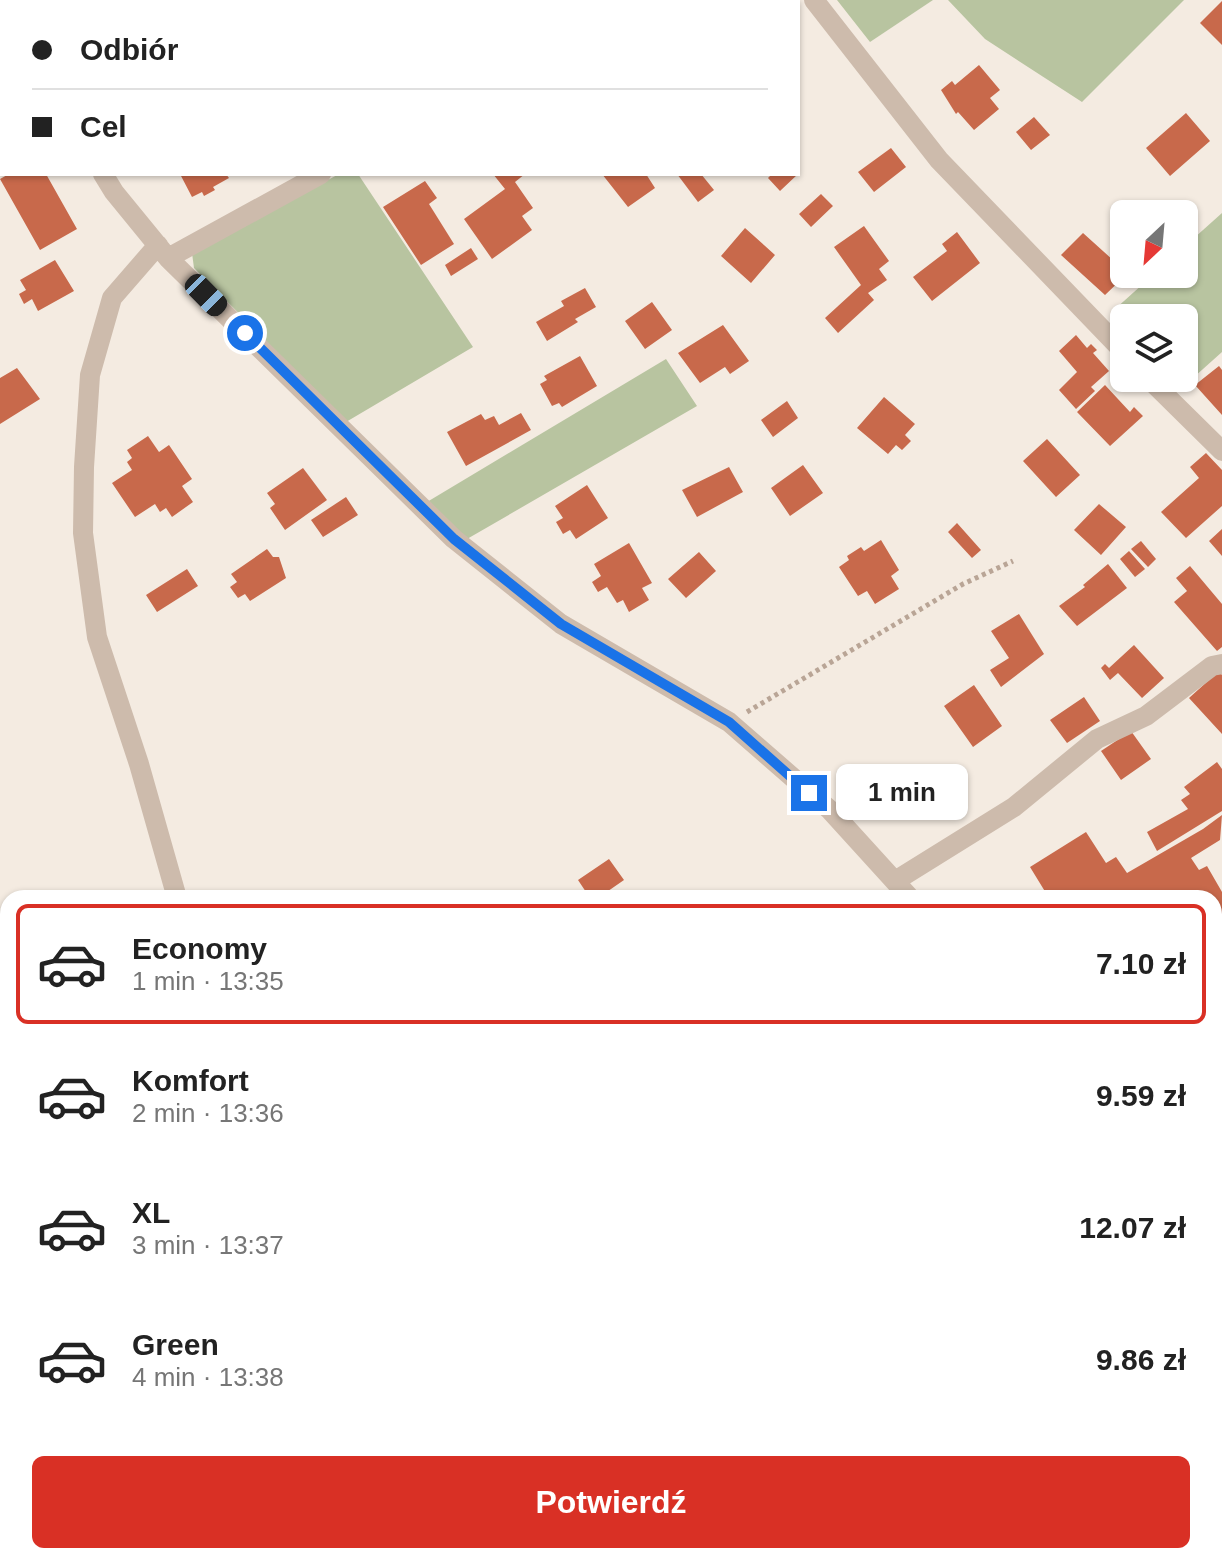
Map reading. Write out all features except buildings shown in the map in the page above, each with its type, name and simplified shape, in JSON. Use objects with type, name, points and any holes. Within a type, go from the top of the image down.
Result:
[{"type":"street","points":[[814,0],[939,160],[1110,337]]},
{"type":"street","points":[[104,176],[163,252],[454,539],[561,624],[729,722],[830,810],[903,890]]},
{"type":"street","points":[[175,890],[139,764],[97,637],[83,533],[90,375],[112,298],[163,252],[317,176]]},
{"type":"street","points":[[1162,392],[1222,451]]},
{"type":"street","points":[[895,881],[1014,807],[1097,739],[1146,716],[1212,666],[1222,664]]},
{"type":"path","points":[[729,722],[963,584],[1013,561]]},
{"type":"green space","points":[[837,0],[933,0],[870,42]]},
{"type":"green space","points":[[948,0],[1184,0],[1082,102],[985,39]]},
{"type":"green space","points":[[335,176],[359,176],[473,347],[346,422],[194,268],[192,253]]},
{"type":"green space","points":[[1222,213],[1222,352],[1198,373],[1198,304],[1121,304],[1138,288],[1198,288],[1198,234]]},
{"type":"green space","points":[[666,359],[697,406],[467,539],[427,502]]},
{"type":"route","points":[[245,333],[454,539],[561,624],[729,722],[809,793]]}]
